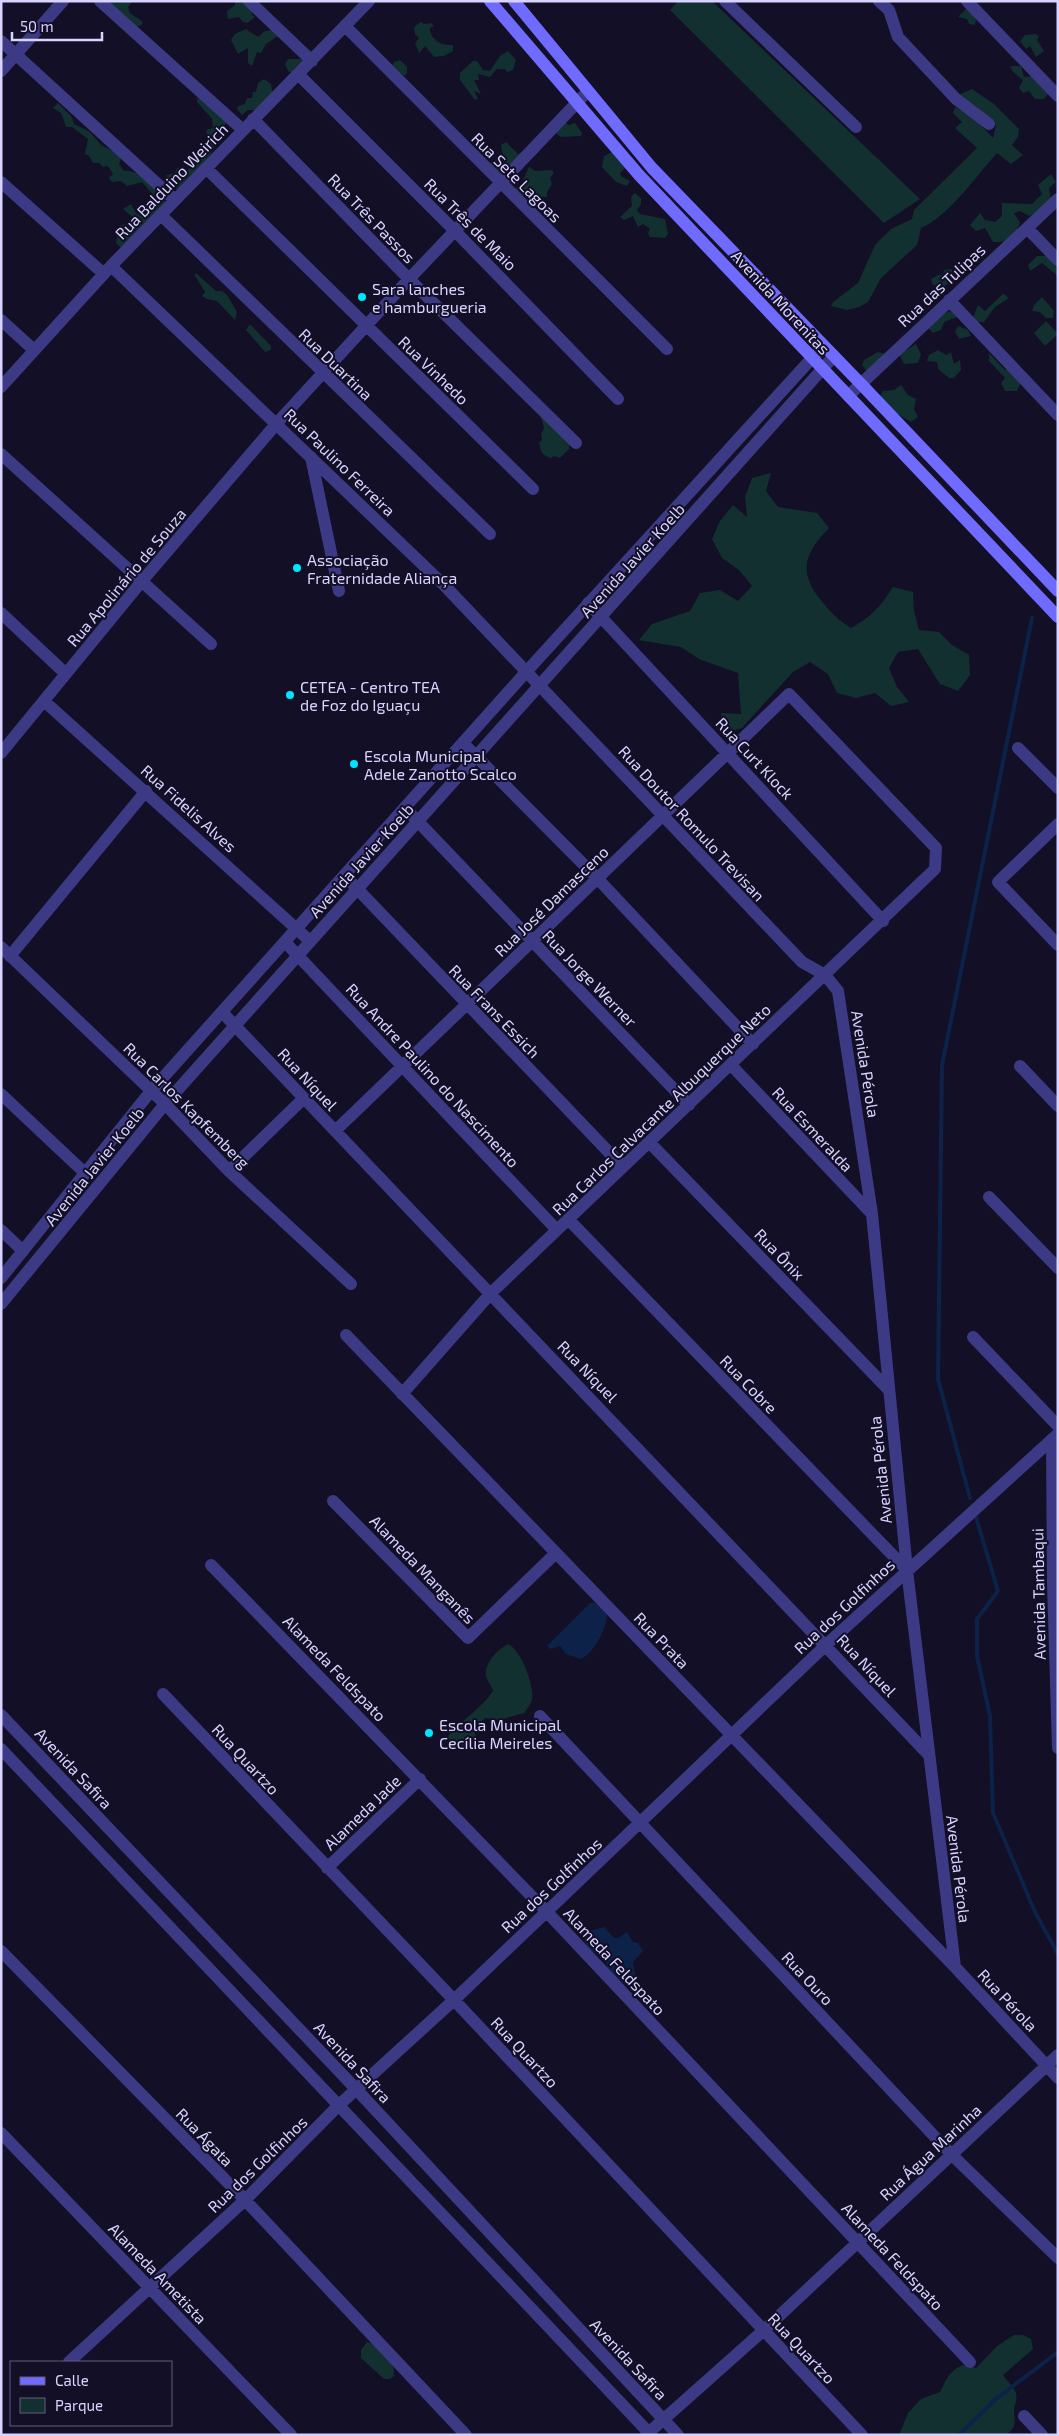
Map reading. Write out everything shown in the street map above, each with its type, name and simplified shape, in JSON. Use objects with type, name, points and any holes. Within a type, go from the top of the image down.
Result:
[{"type":"main road","name":"Avenida Morenitas","points":[[490,1],[638,175],[1058,617]]},
{"type":"main road","name":"Avenida Morenitas","points":[[514,1],[652,168],[1058,591]]},
{"type":"street","points":[[1,71],[63,1]]},
{"type":"street","points":[[100,1],[243,130]]},
{"type":"street","points":[[249,1],[312,61]]},
{"type":"street","name":"Rua Balduino Weirich","points":[[1,387],[108,270],[370,1]]},
{"type":"street","points":[[725,1],[856,127]]},
{"type":"street","points":[[878,1],[889,10],[898,37],[956,99],[989,124]]},
{"type":"street","points":[[967,1],[1058,96]]},
{"type":"street","name":"Rua Sete Lagoas","points":[[345,26],[667,349]]},
{"type":"street","points":[[1,41],[175,200]]},
{"type":"street","name":"Rua Três de Maio","points":[[298,74],[455,231],[618,399]]},
{"type":"street","name":"Rua Apolinário de Souza","points":[[1,753],[142,581],[277,423],[409,279],[588,91]]},
{"type":"street","name":"Rua Três Passos","points":[[254,119],[409,279],[576,443]]},
{"type":"street","name":"Rua Vinhedo","points":[[206,168],[365,326],[533,488]]},
{"type":"street","name":"Rua Paulino Ferreira","points":[[1,182],[108,270],[277,423],[444,585],[541,686]]},
{"type":"street","name":"Rua das Tulipas","points":[[848,396],[1058,199]]},
{"type":"street","name":"Rua Duartina","points":[[161,215],[490,534]]},
{"type":"street","points":[[1027,228],[1058,260]]},
{"type":"street","points":[[949,300],[1058,415]]},
{"type":"street","points":[[1,320],[34,350]]},
{"type":"street","name":"Avenida Javier Koelb","points":[[1,1278],[151,1091],[588,603],[823,346]]},
{"type":"street","name":"Avenida Javier Koelb","points":[[1,1304],[165,1104],[602,618],[834,356]]},
{"type":"street","points":[[1,454],[211,644]]},
{"type":"street","points":[[311,456],[339,591]]},
{"type":"street","name":"Rua Curt Klock","points":[[588,603],[883,920]]},
{"type":"street","points":[[1,613],[66,674]]},
{"type":"street","name":"Rua Doutor Romulo Trevisan","points":[[541,686],[802,962],[825,975]]},
{"type":"street","name":"Rua José Damasceno","points":[[335,1131],[789,694],[936,848]]},
{"type":"street","name":"Rua Fidelis Alves","points":[[44,701],[146,791],[310,941]]},
{"type":"street","points":[[463,743],[597,878],[753,1044]]},
{"type":"street","points":[[1018,748],[1058,788]]},
{"type":"street","points":[[6,952],[146,791]]},
{"type":"street","name":"Rua Jorge Werner","points":[[405,808],[419,820],[689,1105]]},
{"type":"street","points":[[1058,824],[998,882],[1058,945]]},
{"type":"street","name":"Rua Carlos Calvacante Albuquerque Neto","points":[[402,1394],[491,1294],[935,869],[936,848]]},
{"type":"street","name":"Rua Frans Essich","points":[[345,876],[466,1005],[623,1167]]},
{"type":"street","name":"Rua Andre Paulino do Nascimento","points":[[285,942],[557,1230]]},
{"type":"street","name":"Rua Carlos Kapfemberg","points":[[6,952],[165,1104],[229,1171],[351,1284]]},
{"type":"street","name":"Avenida Pérola","points":[[825,975],[838,990],[872,1214],[907,1570],[955,1967]]},
{"type":"street","name":"Rua Níquel","points":[[222,1012],[928,1754]]},
{"type":"street","name":"Rua Esmeralda","points":[[731,1065],[872,1214]]},
{"type":"street","points":[[1020,1066],[1058,1106]]},
{"type":"street","points":[[1,1094],[86,1174]]},
{"type":"street","points":[[229,1171],[304,1098]]},
{"type":"street","name":"Rua Ônix","points":[[650,1142],[888,1388]]},
{"type":"street","points":[[989,1197],[1058,1268]]},
{"type":"street","name":"Rua Cobre","points":[[569,1220],[907,1570]]},
{"type":"street","points":[[1,1230],[23,1251]]},
{"type":"street","name":"Rua Prata","points":[[346,1335],[955,1967]]},
{"type":"street","points":[[973,1338],[1058,1426]]},
{"type":"street","name":"Rua dos Golfinhos","points":[[70,2361],[244,2200],[339,2105],[454,2000],[826,1645],[1055,1437]]},
{"type":"street","name":"Avenida Tambaqui","points":[[1055,1437],[1058,1748]]},
{"type":"street","name":"Alameda Manganês","points":[[333,1501],[468,1638],[556,1553]]},
{"type":"street","name":"Alameda Feldspato","points":[[211,1565],[420,1778],[970,2362]]},
{"type":"street","name":"Rua Quartzo","points":[[162,1694],[454,2000],[862,2435]]},
{"type":"street","name":"Avenida Safira","points":[[1,1715],[357,2090],[678,2435]]},
{"type":"street","name":"Rua Ouro","points":[[540,1716],[951,2154],[1058,2258]]},
{"type":"street","points":[[1,1749],[649,2434]]},
{"type":"street","name":"Alameda Jade","points":[[328,1868],[420,1778]]},
{"type":"street","points":[[141,1896],[157,1879]]},
{"type":"street","name":"Rua Ágata","points":[[1,1950],[244,2200],[466,2435]]},
{"type":"street","name":"Rua Pérola","points":[[955,1967],[1058,2078]]},
{"type":"street","name":"Rua Água Marinha","points":[[649,2434],[662,2419],[764,2330],[1058,2056]]},
{"type":"street","name":"Alameda Ametista","points":[[1,2133],[291,2435]]},
{"type":"street","points":[[1024,2416],[1042,2435]]},
{"type":"green space","points":[[109,1],[133,1],[128,7],[130,13],[142,21],[142,25],[134,28]]},
{"type":"green space","points":[[235,1],[248,1],[252,7],[252,15],[255,17],[247,23],[243,22],[239,17],[228,19],[227,11],[235,5]]},
{"type":"green space","points":[[678,1],[712,1],[920,199],[884,223],[670,10]]},
{"type":"green space","points":[[966,9],[972,12],[976,20],[975,25],[969,24],[967,19],[958,17]]},
{"type":"green space","points":[[421,22],[424,24],[431,23],[434,26],[430,28],[434,39],[441,43],[453,45],[453,51],[444,56],[434,57],[425,46],[419,53],[415,43],[419,38],[415,34],[414,27]]},
{"type":"green space","points":[[246,29],[258,37],[265,31],[274,30],[278,36],[266,44],[261,53],[257,52],[252,66],[248,63],[248,48],[238,54],[231,40],[235,34]]},
{"type":"green space","points":[[1036,34],[1039,37],[1037,40],[1044,51],[1036,57],[1030,46],[1026,49],[1020,41],[1025,35]]},
{"type":"green space","points":[[508,51],[516,60],[513,70],[507,72],[505,69],[497,69],[490,77],[478,74],[479,80],[474,80],[481,94],[474,91],[478,99],[475,100],[460,80],[460,73],[473,61],[477,61],[483,70],[490,71],[500,56]]},
{"type":"green space","points":[[288,59],[303,59],[302,63],[292,73],[288,71],[285,64]]},
{"type":"green space","points":[[400,60],[407,67],[407,73],[404,76],[392,66],[394,62]]},
{"type":"green space","points":[[1010,66],[1021,66],[1024,77],[1033,76],[1049,93],[1044,99],[1035,99],[1029,91],[1023,93],[1019,88],[1023,80],[1013,72]]},
{"type":"green space","points":[[264,79],[271,84],[273,95],[256,110],[248,110],[242,115],[237,109],[238,106],[245,104],[247,98],[252,98],[258,83]]},
{"type":"green space","points":[[972,89],[994,104],[1019,129],[1018,137],[1012,145],[1023,155],[1011,164],[997,153],[942,215],[921,228],[917,245],[881,278],[868,302],[847,310],[831,306],[833,302],[858,283],[875,245],[891,229],[912,219],[914,210],[977,148],[955,128],[962,122],[953,113],[955,107],[972,116],[993,138],[996,125],[958,95]]},
{"type":"green space","points":[[197,98],[203,100],[226,123],[220,133],[212,134],[216,142],[211,154],[182,191],[165,185],[167,175],[175,173],[177,168],[181,167],[187,171],[189,169],[194,154],[208,138],[206,130],[213,128],[212,119],[197,102]]},
{"type":"green space","points":[[58,103],[72,117],[74,124],[90,132],[101,145],[119,154],[121,159],[119,164],[124,171],[130,171],[144,177],[165,200],[166,206],[121,248],[116,243],[119,226],[136,220],[123,209],[131,204],[136,213],[144,216],[150,210],[156,198],[142,182],[127,186],[121,181],[112,182],[109,178],[113,174],[108,166],[103,167],[99,163],[93,163],[89,156],[85,154],[88,139],[72,127],[66,127],[61,113],[53,108]]},
{"type":"green space","points":[[563,121],[569,125],[575,123],[582,133],[581,136],[561,137],[557,134],[556,128]]},
{"type":"green space","points":[[506,142],[518,154],[522,152],[516,174],[511,183],[505,184],[488,165],[492,161],[503,157],[501,145]]},
{"type":"green space","points":[[612,152],[625,168],[620,173],[621,176],[630,181],[627,186],[616,182],[602,167],[604,156]]},
{"type":"green space","points":[[529,167],[535,171],[552,170],[554,173],[550,178],[552,184],[547,192],[547,197],[540,197],[535,207],[529,206],[526,195],[522,195],[519,198],[514,189],[524,185],[523,180]]},
{"type":"green space","points":[[1051,174],[1056,182],[1049,188],[1051,200],[1046,208],[1029,216],[1020,211],[1014,213],[1020,223],[1007,240],[993,242],[985,228],[976,231],[970,225],[980,213],[985,220],[995,222],[1002,216],[1002,203],[1032,204],[1042,194],[1038,185]]},
{"type":"green space","points":[[635,193],[641,198],[641,204],[637,210],[640,214],[665,219],[668,234],[665,238],[650,237],[648,233],[650,229],[643,224],[638,227],[633,216],[624,220],[620,217],[632,206],[631,197]]},
{"type":"green space","points":[[1037,256],[1046,256],[1058,265],[1058,276],[1042,263],[1030,271],[1028,265]]},
{"type":"green space","points":[[952,269],[955,277],[942,289],[932,284],[931,279],[938,275],[943,275],[944,270]]},
{"type":"green space","points":[[194,274],[197,274],[216,291],[222,291],[227,295],[237,312],[235,320],[217,301],[202,296],[205,292]]},
{"type":"green space","points":[[1003,294],[1008,299],[995,307],[984,322],[977,322],[973,318],[978,305],[985,311]]},
{"type":"green space","points":[[1042,297],[1054,311],[1053,318],[1046,318],[1040,312],[1032,311],[1034,305]]},
{"type":"green space","points":[[954,309],[957,317],[944,322],[941,330],[933,333],[925,325],[930,321]]},
{"type":"green space","points":[[1046,321],[1058,334],[1045,346],[1034,333]]},
{"type":"green space","points":[[250,324],[271,346],[271,350],[265,352],[246,330]]},
{"type":"green space","points":[[958,326],[968,330],[971,336],[959,339],[955,331]]},
{"type":"green space","points":[[916,344],[921,354],[918,363],[904,364],[899,354]]},
{"type":"green space","points":[[938,350],[946,355],[951,352],[954,364],[960,360],[961,370],[954,378],[949,378],[938,369],[937,362],[927,361],[929,355]]},
{"type":"green space","points":[[878,352],[886,354],[867,372],[862,365],[864,360]]},
{"type":"green space","points":[[989,353],[1005,370],[1011,369],[1021,382],[1017,391],[1005,391],[1001,383],[1005,378],[989,361]]},
{"type":"green space","points":[[901,385],[908,395],[916,399],[914,409],[918,417],[911,422],[891,410],[879,398],[883,391],[894,390]]},
{"type":"green space","points":[[541,417],[570,441],[569,449],[560,458],[554,456],[551,458],[545,455],[540,448],[539,441],[541,442],[541,434],[544,428]]},
{"type":"green space","points":[[771,473],[766,491],[778,507],[817,513],[829,528],[815,545],[807,562],[808,579],[820,599],[838,618],[851,628],[875,610],[893,587],[913,592],[914,611],[919,630],[939,632],[952,645],[969,655],[970,675],[958,691],[940,684],[918,649],[898,652],[889,668],[897,687],[909,702],[891,706],[875,693],[856,698],[837,693],[828,674],[810,662],[793,672],[742,728],[723,733],[721,713],[741,714],[738,673],[699,659],[681,647],[639,640],[652,624],[690,611],[700,593],[720,590],[738,601],[752,586],[739,570],[722,558],[712,539],[720,521],[733,505],[747,517],[745,497],[752,478]]},
{"type":"green space","points":[[508,1644],[518,1653],[526,1669],[531,1686],[531,1703],[524,1713],[499,1720],[485,1718],[474,1729],[477,1743],[468,1749],[458,1748],[447,1737],[493,1691],[486,1676],[487,1666],[496,1653]]},
{"type":"green space","points":[[1014,2335],[1023,2335],[1031,2339],[1033,2349],[1003,2375],[1017,2396],[1014,2424],[1006,2435],[899,2435],[908,2413],[921,2399],[940,2392],[953,2371],[967,2364],[976,2368],[997,2346]]},
{"type":"green space","points":[[367,2342],[378,2345],[393,2360],[394,2376],[390,2379],[384,2379],[361,2358],[361,2350]]},
{"type":"water","points":[[590,1603],[595,1603],[607,1613],[605,1626],[599,1639],[586,1656],[581,1659],[566,1654],[560,1646],[551,1649],[547,1646]]},
{"type":"water","points":[[604,1927],[614,1938],[618,1938],[627,1932],[633,1942],[638,1943],[643,1951],[633,1962],[636,1981],[629,1987],[607,1972],[607,1961],[588,1948],[583,1939],[589,1931]]},
{"type":"waterway","points":[[970,1498],[938,1379],[942,1065],[1032,618]]},
{"type":"waterway","points":[[976,1517],[998,1591],[977,1619],[977,1656],[990,1716],[993,1813],[1035,1912],[1058,1954]]},
{"type":"waterway","points":[[959,2435],[997,2398],[1058,2352]]},
{"type":"place","name":"Sara lanches e hamburgueria","points":[[362,297]]},
{"type":"place","name":"Associação Fraternidade Aliança","points":[[297,568]]},
{"type":"place","name":"CETEA - Centro TEA de Foz do Iguaçu","points":[[290,695]]},
{"type":"place","name":"Escola Municipal Adele Zanotto Scalco","points":[[354,764]]},
{"type":"place","name":"Escola Municipal Cecília Meireles","points":[[429,1733]]}]
